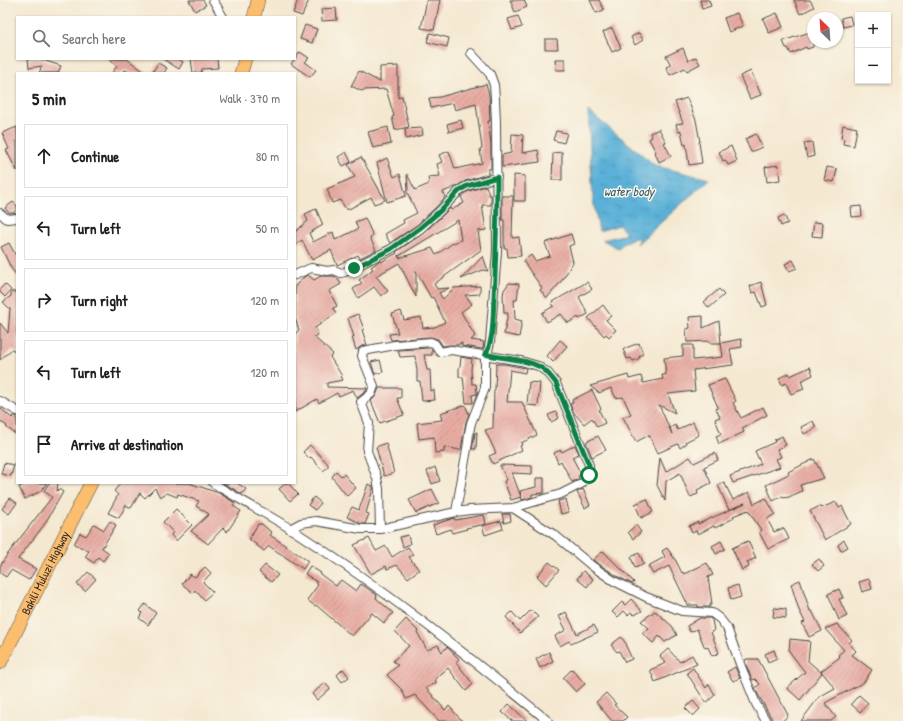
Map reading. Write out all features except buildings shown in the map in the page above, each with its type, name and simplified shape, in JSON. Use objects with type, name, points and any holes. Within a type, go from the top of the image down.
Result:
[{"type":"highway","points":[[254,16],[258,0]]},
{"type":"highway","points":[[241,72],[245,60]]},
{"type":"highway","name":"Bakili Muluzi Highway","points":[[0,663],[90,484]]},
{"type":"street","points":[[213,0],[222,16]]},
{"type":"street","points":[[456,512],[471,423],[485,388],[485,354],[488,351],[490,342],[497,251],[497,177],[494,85],[490,74],[471,53]]},
{"type":"street","points":[[296,275],[311,268],[327,271],[334,270],[341,273],[345,272],[391,249],[440,211],[460,190],[467,186],[497,177]]},
{"type":"street","points":[[0,213],[7,219],[16,218]]},
{"type":"street","points":[[290,529],[301,523],[316,521],[361,530],[380,529],[456,512],[513,508],[562,494],[581,484],[588,478],[589,465],[556,383],[548,373],[538,366],[485,354],[451,350],[440,352],[435,344],[431,342],[395,345],[363,351],[362,356],[374,386],[371,394],[362,402],[369,423],[367,451],[377,478],[379,489],[380,529]]},
{"type":"street","points":[[0,401],[16,410]]},
{"type":"street","points":[[215,484],[290,529],[437,632],[548,721]]},
{"type":"street","points":[[513,508],[556,536],[592,566],[614,581],[646,597],[682,611],[712,613],[727,628],[756,704],[766,721]]},
{"type":"water","name":"water body","points":[[588,111],[656,166],[709,179],[637,244],[640,238],[631,239],[618,248],[603,240],[627,234],[619,225],[599,231],[593,199]]},
{"type":"route","points":[[354,268],[391,249],[420,228],[450,202],[460,190],[467,186],[497,177],[497,251],[493,315],[490,342],[488,351],[485,354],[538,366],[548,373],[556,383],[589,465],[589,475]]}]
